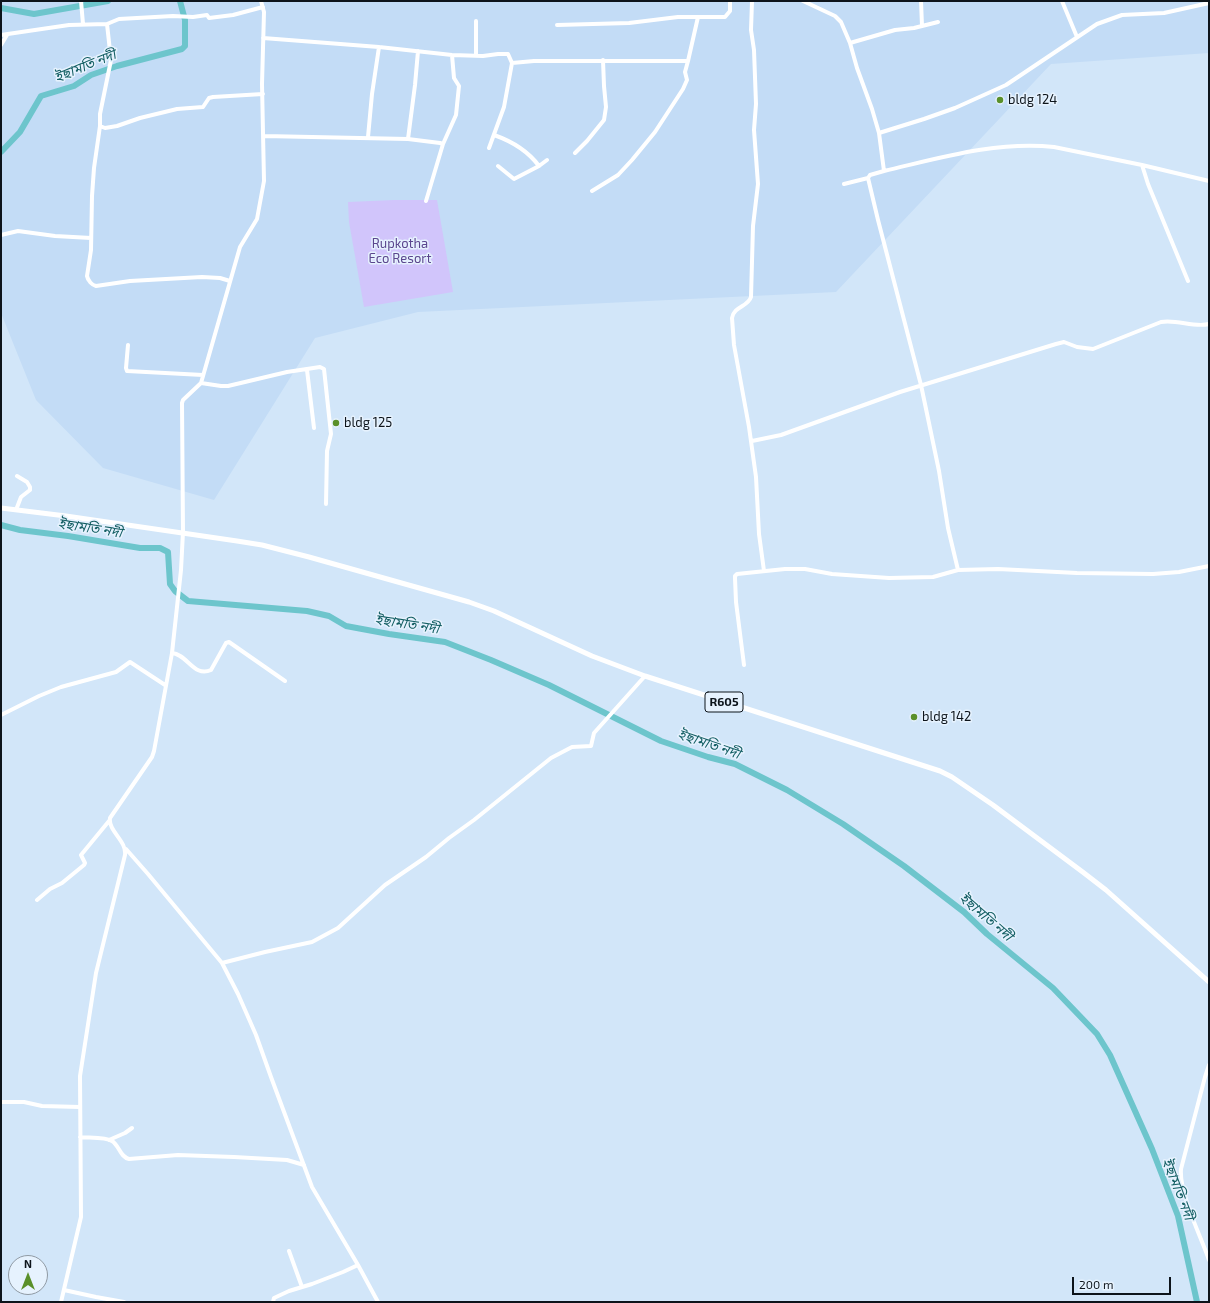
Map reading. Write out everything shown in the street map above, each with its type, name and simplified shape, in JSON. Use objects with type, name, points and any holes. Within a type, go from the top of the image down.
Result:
[{"type":"main road","name":"R605","points":[[1,508],[182,532],[262,545],[309,557],[469,602],[494,611],[598,658],[645,676],[940,771],[952,777],[993,805],[1090,877],[1209,982]]},
{"type":"street","points":[[81,1],[83,24]]},
{"type":"street","points":[[37,900],[50,889],[62,883],[84,865],[85,863],[80,857],[109,821],[112,814],[152,757],[154,751],[165,684],[172,653],[181,570],[182,404],[183,400],[201,383],[240,247],[257,219],[264,181],[264,7],[262,1]]},
{"type":"street","points":[[557,25],[629,23],[678,17],[725,17],[730,11],[730,1]]},
{"type":"street","points":[[752,1],[751,30],[754,50],[756,104],[754,130],[758,184],[753,226],[751,297],[750,301],[736,310],[732,318],[734,345],[752,441],[756,477],[759,534],[764,571]]},
{"type":"street","points":[[803,1],[835,16],[842,22],[879,133],[884,171]]},
{"type":"street","points":[[921,1],[922,26]]},
{"type":"street","points":[[1062,1],[1077,37]]},
{"type":"street","points":[[879,133],[955,108],[1006,84],[1097,24],[1113,17],[1130,14],[1164,13],[1209,3]]},
{"type":"street","points":[[1,35],[51,27],[83,24],[107,24],[119,19],[207,15],[209,18],[264,7]]},
{"type":"street","points":[[592,191],[618,175],[632,160],[655,132],[684,89],[687,80],[685,72],[698,17]]},
{"type":"street","points":[[476,21],[476,56]]},
{"type":"street","points":[[850,43],[895,30],[938,22]]},
{"type":"street","points":[[107,24],[111,60],[100,114],[100,126],[93,182],[91,250],[87,276],[88,280],[94,286],[130,281],[202,277],[220,278],[230,281]]},
{"type":"street","points":[[1,45],[7,35]]},
{"type":"street","points":[[264,38],[379,47],[452,55],[476,56],[508,54],[512,63],[504,107],[489,148]]},
{"type":"street","points":[[368,137],[372,94],[379,47]]},
{"type":"street","points":[[408,139],[418,51]]},
{"type":"street","points":[[426,201],[443,144],[456,115],[459,86],[454,78],[452,55]]},
{"type":"street","points":[[512,63],[534,60],[688,61]]},
{"type":"street","points":[[575,154],[604,120],[606,107],[603,60]]},
{"type":"street","points":[[100,126],[105,128],[117,126],[140,118],[177,109],[203,107],[209,98],[213,97],[263,94]]},
{"type":"street","points":[[494,135],[514,144],[539,166]]},
{"type":"street","points":[[264,136],[368,137],[408,139],[443,144]]},
{"type":"street","points":[[844,184],[868,178],[870,175],[884,171],[973,150],[1044,146],[1142,165],[1209,181]]},
{"type":"street","points":[[498,166],[514,179],[548,160]]},
{"type":"street","points":[[1142,165],[1148,184],[1188,281]]},
{"type":"street","points":[[868,178],[921,385],[940,471],[948,528],[958,570]]},
{"type":"street","points":[[1,235],[18,231],[55,236],[91,238]]},
{"type":"street","points":[[752,441],[781,435],[877,399],[1056,344],[1064,342],[1078,348],[1093,349],[1160,322],[1166,321],[1201,325],[1209,324]]},
{"type":"street","points":[[128,345],[127,371],[203,375]]},
{"type":"street","points":[[201,383],[224,386],[287,372],[322,367],[325,370],[331,434],[327,451],[326,504]]},
{"type":"street","points":[[307,370],[314,428]]},
{"type":"street","points":[[16,510],[21,497],[30,490],[27,482],[17,476]]},
{"type":"street","points":[[744,665],[736,602],[735,576],[737,574],[806,569],[832,574],[889,578],[933,577],[958,570],[998,569],[1077,573],[1154,574],[1179,572],[1209,566]]},
{"type":"street","points":[[172,653],[176,653],[198,670],[206,671],[211,670],[226,643],[229,642],[285,681]]},
{"type":"street","points":[[1,715],[61,687],[116,672],[130,662],[165,684]]},
{"type":"street","points":[[222,963],[312,942],[338,928],[385,885],[426,857],[551,758],[572,747],[591,746],[594,733],[645,676]]},
{"type":"street","points":[[109,821],[126,849],[222,963],[238,994],[256,1035],[270,1078],[312,1187],[378,1302]]},
{"type":"street","points":[[61,1302],[81,1217],[80,1076],[96,973],[126,849]]},
{"type":"street","points":[[1209,1065],[1181,1177],[1191,1214],[1209,1260]]},
{"type":"street","points":[[1,1102],[24,1102],[42,1106],[80,1107]]},
{"type":"street","points":[[80,1137],[109,1140],[132,1128]]},
{"type":"street","points":[[109,1140],[116,1145],[126,1158],[129,1159],[178,1155],[242,1157],[286,1160],[304,1165]]},
{"type":"street","points":[[289,1251],[302,1287]]},
{"type":"street","points":[[273,1302],[274,1298],[358,1265]]},
{"type":"street","points":[[64,1290],[124,1302]]},
{"type":"shaded area","points":[[1,1],[1209,1],[1209,53],[1051,64],[836,292],[418,312],[315,338],[214,500],[103,468],[36,400],[1,313]]},
{"type":"green space","name":"Rupkotha Eco Resort","points":[[437,200],[453,292],[364,307],[349,222],[348,202]]},
{"type":"waterway","name":"ইছামতি নদী","points":[[1,8],[34,14],[108,1]]},
{"type":"waterway","name":"ইছামতি নদী","points":[[1,152],[20,132],[41,96],[74,86],[91,75],[117,66],[182,49],[185,46],[185,20],[180,1]]},
{"type":"waterway","name":"ইছামতি নদী","points":[[1,525],[20,530],[140,548],[160,548],[168,552],[170,584],[175,591],[188,601],[307,611],[329,616],[346,626],[445,642],[549,685],[661,741],[708,757],[735,764],[787,790],[843,824],[904,866],[964,912],[987,934],[1053,988],[1097,1034],[1110,1055],[1152,1149],[1178,1216],[1197,1302]]},
{"type":"place","name":"bldg 124","points":[[1000,100]]},
{"type":"place","name":"bldg 125","points":[[336,423]]},
{"type":"place","name":"bldg 142","points":[[914,717]]}]
